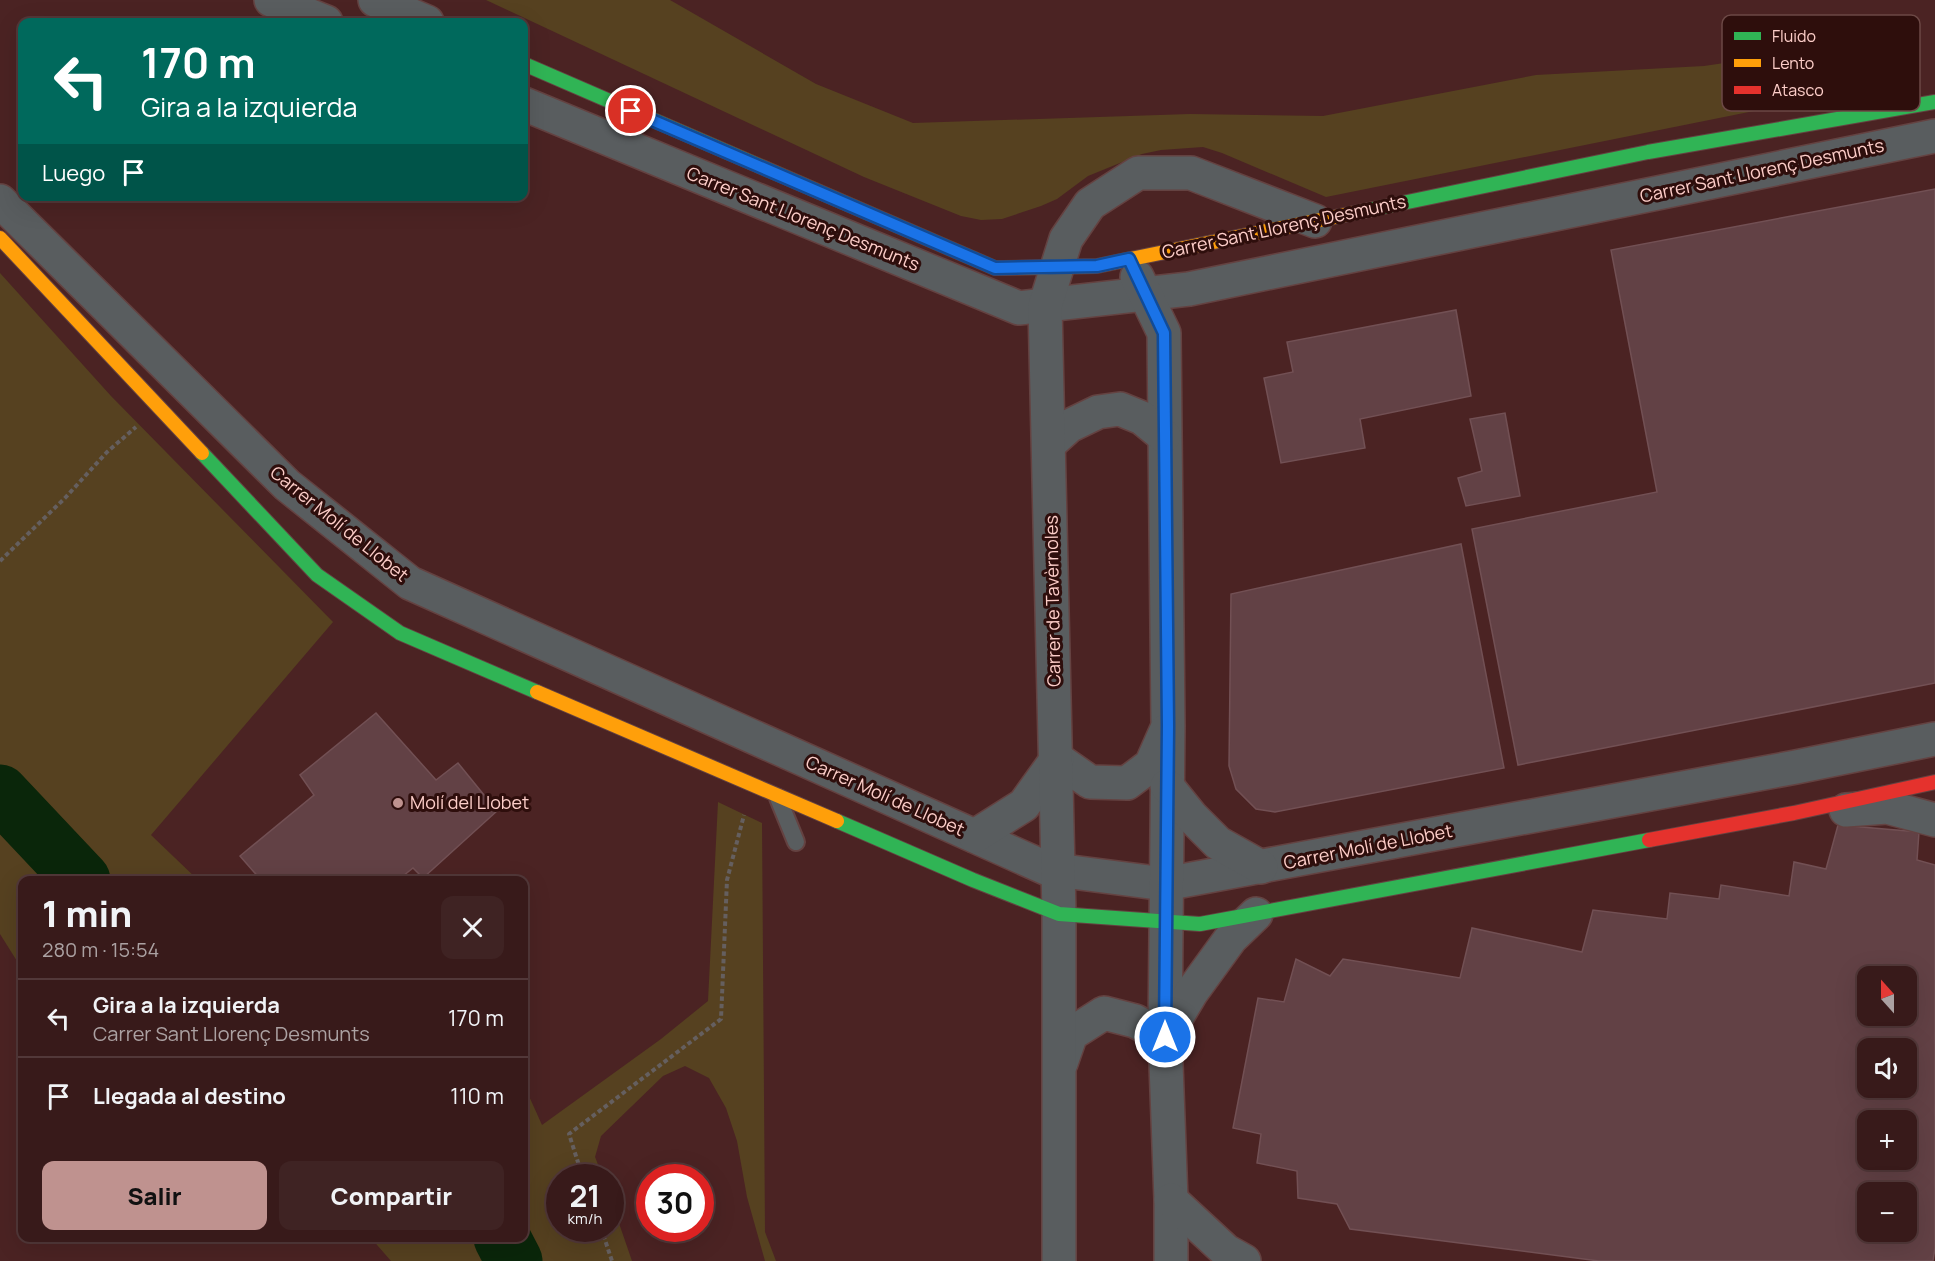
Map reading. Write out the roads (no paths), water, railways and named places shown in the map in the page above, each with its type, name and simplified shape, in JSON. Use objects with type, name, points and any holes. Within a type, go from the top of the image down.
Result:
[{"type":"street","points":[[271,0],[316,18]]},
{"type":"street","points":[[375,0],[418,18]]},
{"type":"street","name":"Carrer Sant Llorenç Desmunts","points":[[528,66],[995,268],[1097,266],[1648,152],[1883,111]]},
{"type":"street","name":"Carrer Sant Llorenç Desmunts","points":[[1920,105],[1935,102]]},
{"type":"street","name":"Carrer Sant Llorenç Desmunts","points":[[528,106],[1020,308],[1189,289],[1935,136]]},
{"type":"street","name":"Carrer de Tavèrnoles","points":[[1059,1261],[1057,759],[1046,306],[1066,239],[1090,204],[1138,173],[1191,173],[1316,220]]},
{"type":"street","name":"Carrer Molí de Llobet","points":[[0,201],[287,484],[410,583],[1048,869],[1165,884],[1935,739]]},
{"type":"street","points":[[0,238],[317,575],[400,633],[973,880],[1059,914],[1200,924],[1794,813],[1935,782]]},
{"type":"street","points":[[1129,259],[1164,333],[1168,726],[1165,1037],[1171,1261]]},
{"type":"street","points":[[1164,333],[1189,289]]},
{"type":"street","points":[[1049,444],[1069,426],[1098,412],[1120,409],[1142,418],[1164,436]]},
{"type":"street","points":[[975,836],[1024,805],[1057,759],[1090,782],[1127,783],[1151,765],[1168,726]]},
{"type":"street","points":[[1167,786],[1192,817],[1218,843],[1261,867]]},
{"type":"street","points":[[1794,813],[1887,807],[1935,820]]},
{"type":"street","points":[[1165,1037],[1191,993],[1231,938],[1256,914]]},
{"type":"street","name":"Carrer de Tavèrnoles","points":[[1059,1067],[1071,1034],[1104,1013],[1135,1021],[1165,1037]]},
{"type":"street","points":[[1171,1200],[1226,1251],[1244,1261]]},
{"type":"lane","points":[[776,795],[796,842]]},
{"type":"waterway","points":[[0,793],[78,876]]},
{"type":"waterway","points":[[504,1242],[514,1261]]},
{"type":"place","name":"Molí del Llobet","points":[[398,803]]}]
